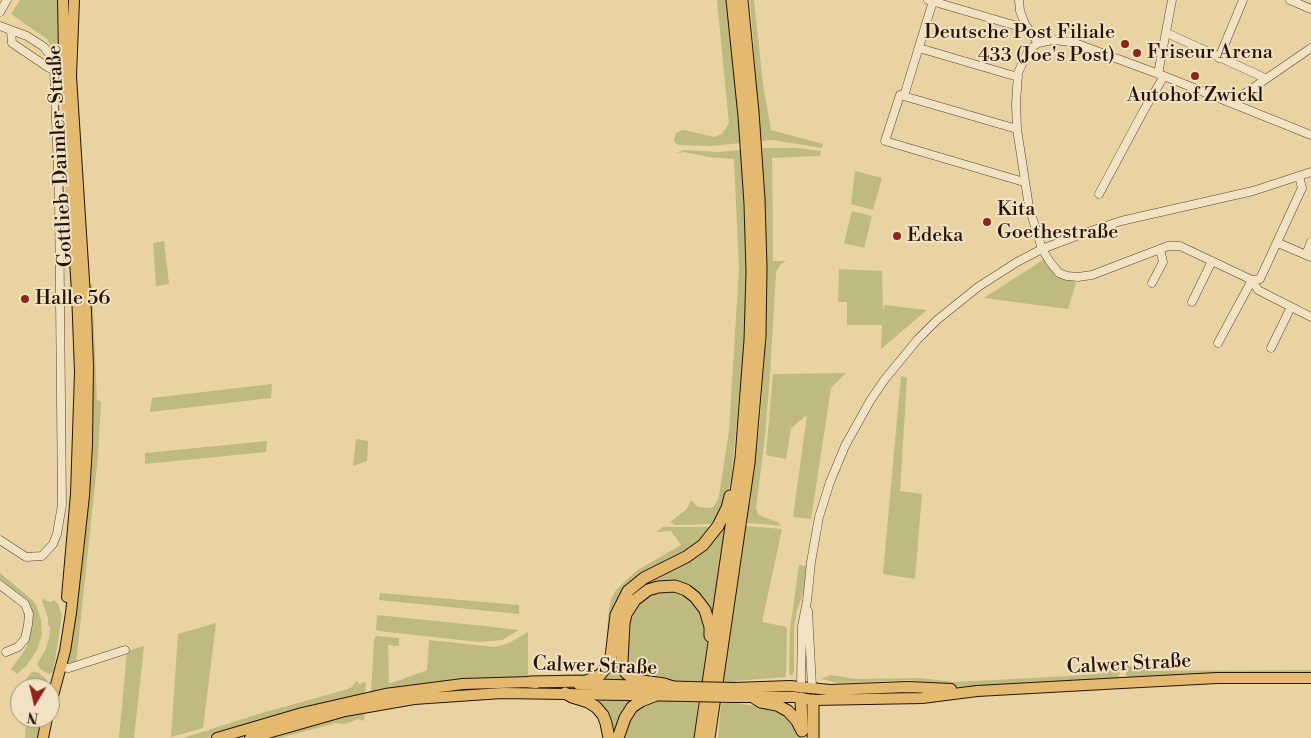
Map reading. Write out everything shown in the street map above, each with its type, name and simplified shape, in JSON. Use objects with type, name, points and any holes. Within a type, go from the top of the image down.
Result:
[{"type":"highway","points":[[699,735],[740,463],[749,365],[752,253],[746,145],[732,0]]},
{"type":"highway","points":[[709,738],[749,463],[756,395],[760,326],[760,209],[742,0]]},
{"type":"highway","points":[[530,682],[586,681],[600,675],[609,664],[616,615],[628,591],[644,578],[686,557],[703,544],[712,534],[727,508],[734,476],[740,463]]},
{"type":"highway","points":[[673,687],[636,680],[626,673],[623,667],[624,623],[630,607],[641,594],[648,590],[675,586],[686,590],[695,597],[705,610],[708,619],[711,661]]},
{"type":"highway","points":[[715,738],[721,681],[719,672]]},
{"type":"highway","points":[[565,693],[596,707],[606,723],[609,738]]},
{"type":"highway","points":[[802,734],[805,695]]},
{"type":"highway","points":[[805,695],[813,738]]},
{"type":"highway","points":[[618,738],[625,718],[632,707],[641,700],[654,696]]},
{"type":"highway","points":[[753,698],[761,702],[777,705],[788,711],[797,721],[802,734]]},
{"type":"main road","name":"Gottlieb-Daimler-Straße","points":[[60,667],[60,650],[66,614],[76,494],[80,400],[77,291],[65,109],[63,0]]},
{"type":"main road","name":"Gottlieb-Daimler-Straße","points":[[57,678],[65,651],[79,548],[84,496],[88,403],[86,305],[71,76],[74,0]]},
{"type":"main road","name":"Calwer Straße","points":[[250,738],[304,722],[395,701],[464,694],[565,693],[654,696],[689,691],[734,693],[753,698],[805,695],[922,698],[977,691],[1217,678],[1311,678]]},
{"type":"main road","name":"Calwer Straße","points":[[216,738],[302,713],[385,694],[463,684],[530,682],[673,687],[689,691]]},
{"type":"main road","name":"Calwer Straße","points":[[734,693],[761,686],[805,695]]},
{"type":"main road","name":"Calwer Straße","points":[[812,687],[830,690],[921,687],[977,691]]},
{"type":"main road","points":[[805,695],[812,687]]},
{"type":"street","points":[[0,12],[7,0]]},
{"type":"street","points":[[1024,182],[885,141],[919,48],[929,0],[1017,26],[1025,24]]},
{"type":"street","points":[[1019,0],[1020,11],[1025,24],[1038,43]]},
{"type":"street","points":[[1099,194],[1161,75],[1172,0]]},
{"type":"street","points":[[1219,58],[1243,0]]},
{"type":"street","points":[[1290,0],[1311,9]]},
{"type":"street","points":[[0,26],[35,40],[50,55],[54,68],[59,196],[62,505],[57,534],[53,544],[42,556],[26,557],[0,540]]},
{"type":"street","points":[[11,30],[12,43],[49,68]]},
{"type":"street","points":[[1167,33],[1265,78]]},
{"type":"street","points":[[1299,176],[1302,188],[1260,279],[1252,280],[1180,246],[1173,245],[1092,275],[1078,277],[1059,273],[1042,249],[1029,207],[1024,182],[1017,129],[1016,104],[1018,77],[1023,59],[1028,51],[1038,43],[1053,40],[1072,42],[1161,75],[1311,135]]},
{"type":"street","points":[[919,48],[1018,77]]},
{"type":"street","points":[[1231,103],[1311,48]]},
{"type":"street","points":[[902,95],[1017,129]]},
{"type":"street","points":[[805,695],[802,626],[817,526],[830,482],[845,446],[870,401],[901,359],[937,320],[978,287],[1017,262],[1078,234],[1121,221],[1253,191],[1311,172]]},
{"type":"street","points":[[1278,243],[1308,256],[1311,242]]},
{"type":"street","points":[[1152,283],[1164,262],[1160,249]]},
{"type":"street","points":[[1192,302],[1212,261]]},
{"type":"street","points":[[1252,280],[1258,290],[1311,317]]},
{"type":"street","points":[[1218,343],[1252,280]]},
{"type":"street","points":[[1271,348],[1291,307]]},
{"type":"street","points":[[0,585],[25,604],[29,614],[25,639],[18,647],[6,652]]},
{"type":"street","points":[[807,601],[812,687]]},
{"type":"street","points":[[60,667],[69,668],[125,650]]},
{"type":"shaded area","points":[[20,0],[60,0],[60,62],[58,62],[47,39],[11,14]]},
{"type":"shaded area","points":[[717,0],[726,0],[741,143],[711,146],[679,145],[674,140],[676,133],[680,131],[685,130],[714,137],[722,134],[729,123]]},
{"type":"shaded area","points":[[750,0],[754,0],[763,85],[771,130],[823,144],[822,148],[772,140],[761,141]]},
{"type":"shaded area","points":[[762,148],[797,148],[821,151],[820,156],[772,158],[773,261],[786,261],[780,265],[776,272],[765,437],[756,508],[758,514],[778,522],[781,526],[747,523],[759,431],[765,351],[767,255]]},
{"type":"shaded area","points":[[684,150],[718,152],[741,150],[746,222],[746,308],[742,372],[731,479],[727,499],[716,524],[675,525],[670,522],[687,509],[691,500],[698,507],[711,508],[715,505],[719,496],[729,431],[739,269],[734,159],[708,157],[684,152],[676,153]]},
{"type":"shaded area","points":[[855,171],[882,178],[873,210],[851,204]]},
{"type":"shaded area","points":[[852,211],[872,216],[864,248],[844,243]]},
{"type":"shaded area","points":[[164,241],[169,284],[156,286],[153,243]]},
{"type":"shaded area","points":[[1046,258],[1058,273],[1076,283],[1068,309],[984,298]]},
{"type":"shaded area","points":[[839,269],[882,271],[883,312],[884,305],[927,310],[881,349],[882,325],[847,325],[847,302],[838,302]]},
{"type":"shaded area","points":[[92,284],[97,400],[101,402],[98,455],[76,664],[69,664],[66,661],[89,285]]},
{"type":"shaded area","points":[[846,373],[831,388],[811,519],[793,517],[807,415],[791,428],[786,459],[766,455],[773,374]]},
{"type":"shaded area","points":[[901,376],[907,378],[900,491],[922,494],[915,579],[883,574]]},
{"type":"shaded area","points":[[272,384],[271,398],[150,412],[152,398]]},
{"type":"shaded area","points":[[356,439],[368,441],[367,461],[353,466]]},
{"type":"shaded area","points":[[267,441],[266,452],[145,464],[145,453]]},
{"type":"shaded area","points":[[726,520],[712,619],[684,586],[634,596],[618,661],[632,682],[608,681],[602,676],[629,596]]},
{"type":"shaded area","points":[[746,526],[782,529],[762,622],[787,627],[786,677],[735,681],[735,684],[723,683]]},
{"type":"shaded area","points":[[663,527],[714,527],[701,543],[632,584],[608,660],[591,676],[371,693],[374,640],[376,636],[399,638],[399,646],[388,645],[389,683],[427,670],[429,640],[495,647],[509,643],[528,632],[528,676],[585,674],[593,671],[603,661],[606,651],[608,616],[611,599],[616,590],[636,571],[681,545],[671,531],[656,532]]},
{"type":"shaded area","points":[[799,565],[807,566],[803,594],[797,610],[794,627],[794,671],[792,676],[789,674],[790,629]]},
{"type":"shaded area","points":[[0,573],[31,599],[36,605],[41,620],[42,635],[37,650],[27,665],[17,674],[11,669],[27,647],[32,612],[26,600],[0,582]]},
{"type":"shaded area","points":[[678,590],[697,602],[708,635],[702,683],[643,680],[626,667],[627,619],[647,594]]},
{"type":"shaded area","points":[[380,593],[519,605],[519,614],[379,600]]},
{"type":"shaded area","points":[[45,598],[46,601],[52,602],[54,600],[58,604],[62,615],[53,672],[49,674],[41,670],[37,664],[45,651],[49,638],[50,626],[48,626],[48,618],[42,601]]},
{"type":"shaded area","points":[[377,615],[519,630],[502,640],[479,642],[378,631],[376,630]]},
{"type":"shaded area","points":[[216,623],[203,728],[171,737],[178,634]]},
{"type":"shaded area","points":[[144,646],[134,738],[119,738],[127,651]]},
{"type":"shaded area","points":[[1127,665],[1151,671],[1311,670],[1311,675],[1130,678],[1126,676]]},
{"type":"shaded area","points":[[1119,669],[1120,672],[1118,678],[995,686],[945,687],[911,680],[838,683],[821,679],[831,675],[856,679],[920,678],[954,682],[1097,674]]},
{"type":"shaded area","points":[[32,672],[37,672],[44,677],[27,678]]},
{"type":"shaded area","points":[[356,681],[361,685],[362,682],[366,683],[365,694],[261,721],[206,738],[183,738],[262,713],[345,690],[352,687]]},
{"type":"shaded area","points":[[589,697],[634,699],[615,738]]},
{"type":"shaded area","points":[[657,701],[698,702],[694,738],[623,738],[625,729],[636,710],[647,703]]},
{"type":"shaded area","points":[[721,703],[736,703],[782,710],[799,733],[799,738],[718,738]]},
{"type":"shaded area","points":[[365,711],[364,721],[358,719],[345,724],[336,723],[280,738],[263,738],[315,723]]},
{"type":"shaded area","points":[[26,728],[40,728],[37,738],[25,738]]},
{"type":"place","name":"Deutsche Post Filiale 433 (Joe's Post)","points":[[1125,44]]},
{"type":"place","name":"Friseur Arena","points":[[1137,53]]},
{"type":"place","name":"Autohof Zwickl","points":[[1195,76]]},
{"type":"place","name":"Kita Goethestraße","points":[[987,222]]},
{"type":"place","name":"Edeka","points":[[897,236]]},
{"type":"place","name":"Halle 56","points":[[25,299]]}]
